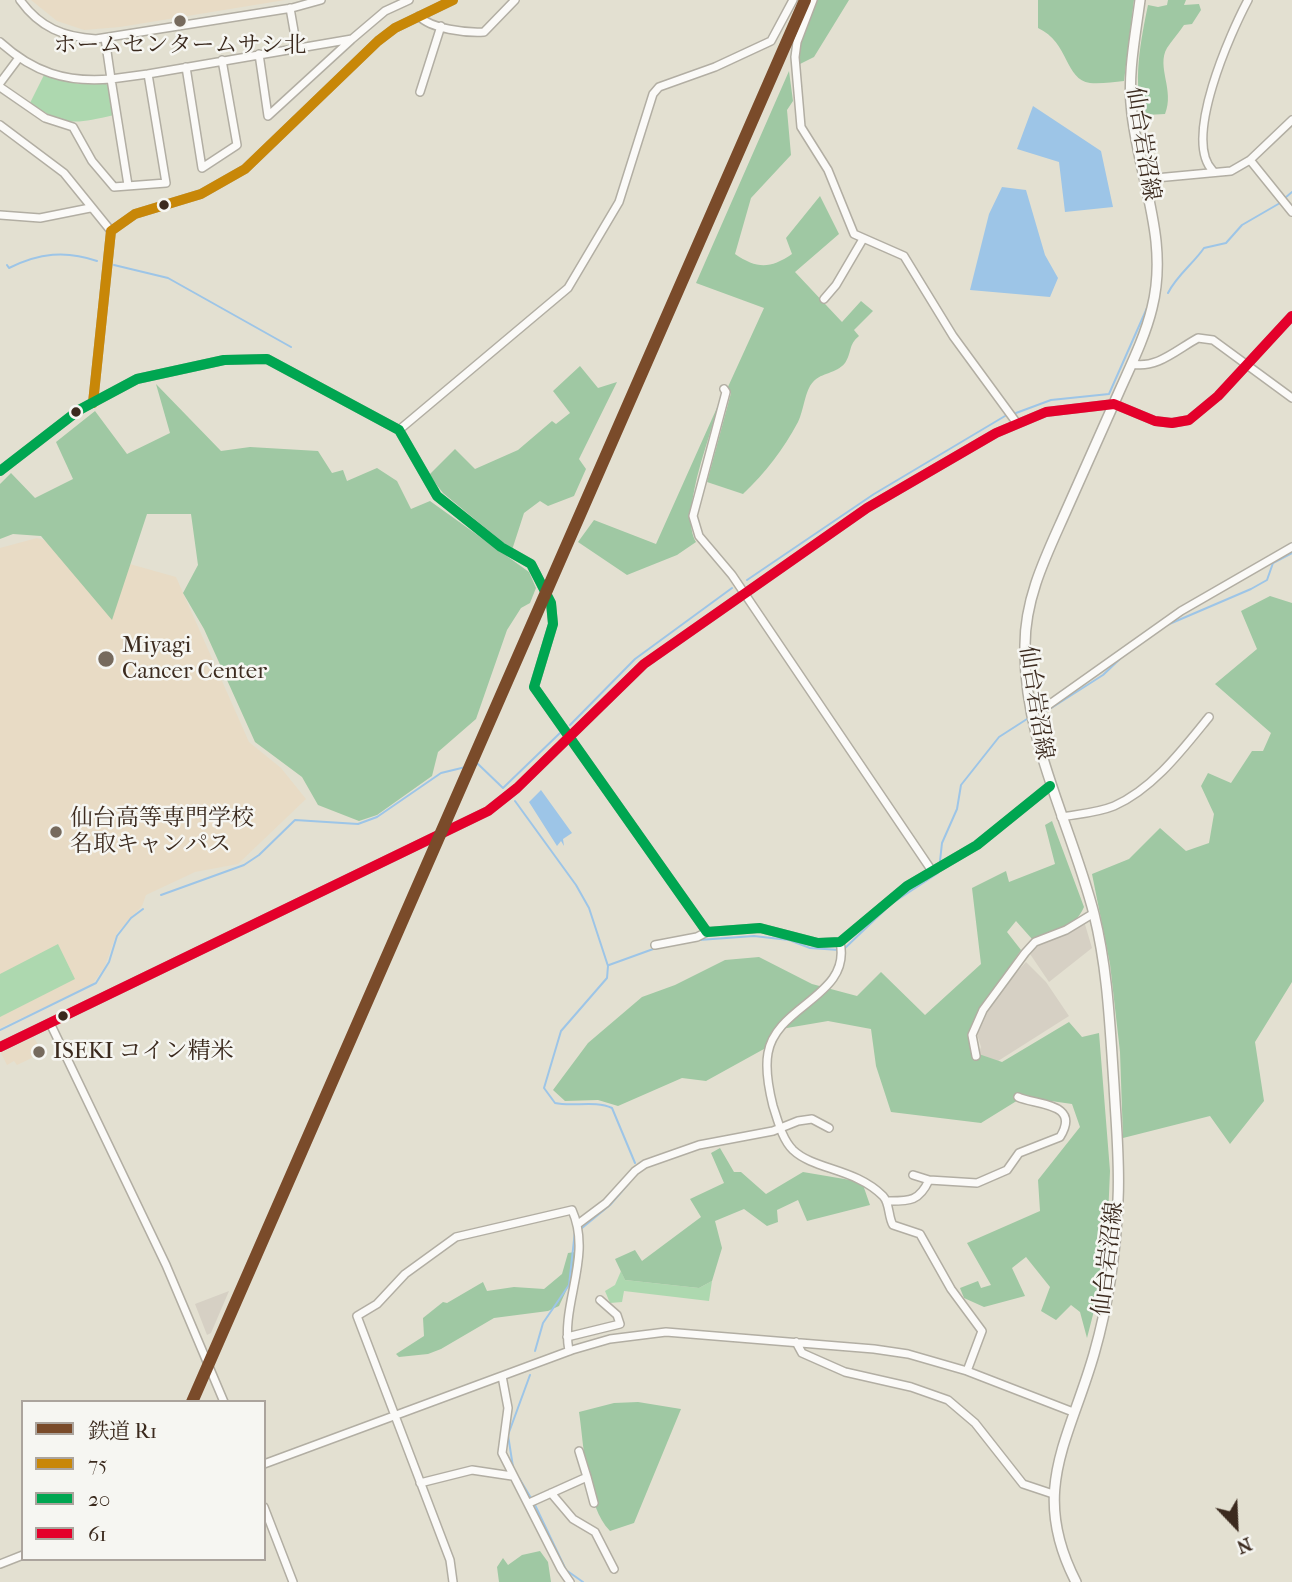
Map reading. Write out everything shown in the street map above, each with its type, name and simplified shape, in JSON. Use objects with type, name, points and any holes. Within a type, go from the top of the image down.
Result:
[{"type":"main road","name":"仙台岩沼線","points":[[1076,1582],[1057,1535],[1053,1494],[1057,1467],[1102,1323],[1115,1245],[1118,1195],[1110,1015],[1094,913],[1050,786],[1032,711],[1024,643],[1028,605],[1044,562],[1132,364],[1152,309],[1158,268],[1156,226],[1129,92],[1140,0]]},
{"type":"street","points":[[20,0],[33,16],[52,30],[72,37],[105,38],[290,8],[321,0]]},
{"type":"street","points":[[259,54],[268,116],[385,11],[409,0]]},
{"type":"street","points":[[111,231],[135,214],[201,194],[245,169],[368,49],[395,28],[453,0]]},
{"type":"street","points":[[419,16],[425,22],[441,26],[484,32],[515,0]]},
{"type":"street","points":[[399,430],[568,288],[619,202],[653,94],[659,87],[715,67],[771,41],[793,0]]},
{"type":"street","points":[[813,0],[797,42],[795,57],[801,127],[828,170],[854,234],[904,256],[953,336],[1016,422]]},
{"type":"street","points":[[1213,171],[1208,166],[1205,144],[1210,91],[1224,48],[1248,0]]},
{"type":"street","points":[[290,8],[296,48]]},
{"type":"street","points":[[420,92],[441,26]]},
{"type":"street","points":[[105,38],[128,185]]},
{"type":"street","points":[[0,42],[18,59],[61,78],[111,79],[352,40]]},
{"type":"street","points":[[18,59],[0,85],[45,118],[73,127],[92,161],[114,187],[166,183],[148,74]]},
{"type":"street","points":[[186,67],[202,168],[237,145],[222,60]]},
{"type":"street","points":[[1145,179],[1231,171],[1250,160],[1292,120]]},
{"type":"street","points":[[0,125],[64,173],[111,231],[93,403]]},
{"type":"street","points":[[1250,160],[1292,212]]},
{"type":"street","points":[[0,215],[40,218],[90,208]]},
{"type":"street","points":[[824,299],[836,285],[863,239]]},
{"type":"street","points":[[0,1048],[357,877],[488,811],[517,788],[638,669],[867,508],[1016,422],[1056,409],[1114,404],[1156,421],[1172,423],[1189,420],[1203,411],[1292,316]]},
{"type":"street","points":[[1132,364],[1145,366],[1157,363],[1198,338],[1213,340],[1292,398]]},
{"type":"street","points":[[0,471],[93,403],[136,379],[224,360],[267,359],[399,430],[437,496],[501,547],[531,564],[551,603],[553,624],[534,687],[707,932]]},
{"type":"street","points":[[724,389],[726,392],[693,523],[699,536],[744,592],[932,871]]},
{"type":"street","points":[[1032,711],[1047,706],[1181,611],[1292,547]]},
{"type":"street","points":[[1060,817],[1110,807],[1129,797],[1178,754],[1209,717]]},
{"type":"street","points":[[967,1371],[982,1331],[957,1297],[920,1234],[891,1224],[887,1201],[859,1177],[805,1158],[792,1149],[780,1128],[768,1069],[773,1038],[792,1014],[830,984],[841,947],[907,886],[977,845],[1050,786]]},
{"type":"street","points":[[976,1056],[972,1035],[983,1010],[1025,953],[1035,942],[1066,930],[1094,913]]},
{"type":"street","points":[[655,945],[697,937],[707,932],[761,928],[841,947]]},
{"type":"street","points":[[50,1023],[166,1265],[223,1400]]},
{"type":"street","points":[[913,1175],[929,1181],[977,1183],[1007,1170],[1019,1153],[1060,1137],[1063,1122],[1058,1108],[1052,1103],[1018,1097]]},
{"type":"street","points":[[578,1224],[606,1203],[629,1176],[645,1164],[699,1145],[812,1119],[830,1128]]},
{"type":"street","points":[[887,1201],[914,1201],[922,1195],[929,1181]]},
{"type":"street","points":[[453,1582],[450,1560],[357,1318],[359,1313],[377,1304],[405,1274],[464,1233],[572,1210],[578,1224],[578,1268],[566,1315],[569,1351]]},
{"type":"street","points":[[600,1300],[617,1314],[625,1337]]},
{"type":"street","points":[[567,1337],[620,1324]]},
{"type":"street","points":[[266,1463],[569,1351],[625,1337],[700,1333],[908,1354],[967,1371],[1073,1412]]},
{"type":"street","points":[[796,1342],[802,1353],[845,1372],[911,1387],[948,1400],[975,1423],[1023,1484],[1053,1494]]},
{"type":"street","points":[[502,1376],[508,1408],[502,1453],[570,1582]]},
{"type":"street","points":[[579,1451],[594,1503]]},
{"type":"street","points":[[419,1483],[462,1471],[512,1476]]},
{"type":"street","points":[[528,1503],[587,1477]]},
{"type":"street","points":[[551,1493],[573,1520],[595,1532],[614,1569]]},
{"type":"street","points":[[266,1512],[293,1582]]},
{"type":"street","points":[[0,1564],[21,1556]]},
{"type":"shaded area","points":[[31,0],[285,0],[120,27],[84,30],[57,21]]},
{"type":"shaded area","name":"Miyagi Cancer Center","points":[[37,538],[176,577],[249,742],[281,768],[306,799],[238,864],[195,872],[146,895],[142,906],[117,933],[104,968],[91,986],[0,1028],[0,548]]},
{"type":"shaded area","points":[[1084,921],[1092,948],[1049,982],[1028,951]]},
{"type":"shaded area","points":[[1026,962],[1046,982],[1069,1016],[987,1068],[979,1052],[981,1047],[977,1034],[990,1002]]},
{"type":"shaded area","points":[[34,1037],[42,1053],[17,1065],[14,1061],[7,1065],[1,1053]]},
{"type":"shaded area","points":[[229,1291],[211,1333],[207,1335],[195,1304]]},
{"type":"green space","points":[[816,0],[849,0],[814,57],[798,65],[800,46]]},
{"type":"green space","points":[[1038,0],[1134,0],[1124,81],[1090,83],[1076,75],[1056,42],[1038,28]]},
{"type":"green space","points":[[1168,0],[1186,0],[1184,5],[1199,4],[1201,10],[1192,24],[1184,25],[1164,55],[1168,96],[1165,114],[1146,115],[1141,105],[1138,77],[1148,5],[1167,5]]},
{"type":"green space","points":[[789,71],[793,101],[787,110],[791,155],[751,198],[735,254],[757,265],[770,265],[792,254],[786,238],[820,196],[839,234],[795,272],[842,322],[861,301],[873,311],[854,330],[859,336],[853,343],[845,363],[821,376],[810,386],[798,422],[786,442],[767,469],[743,494],[707,482],[731,393],[727,389],[764,308],[696,283]]},
{"type":"green space","points":[[44,75],[79,84],[105,83],[109,87],[114,115],[70,121],[42,111],[30,103]]},
{"type":"green space","points":[[580,366],[598,388],[617,382],[579,459],[586,469],[574,496],[548,506],[540,501],[524,513],[512,550],[443,493],[429,475],[455,449],[475,469],[518,450],[552,421],[556,424],[570,413],[553,391]]},
{"type":"green space","points":[[156,384],[221,451],[250,447],[318,451],[332,473],[343,470],[347,481],[377,468],[397,481],[411,509],[430,501],[529,572],[536,588],[530,603],[521,608],[507,630],[476,719],[438,752],[432,776],[377,815],[359,821],[318,805],[302,777],[255,742],[204,629],[183,593],[198,565],[191,514],[147,514],[112,620],[41,536],[13,534],[0,539],[0,484],[11,473],[35,498],[73,479],[56,442],[95,411],[127,454],[170,433]]},
{"type":"green space","points":[[720,401],[694,493],[691,512],[696,542],[677,555],[627,575],[578,542],[594,520],[656,544]]},
{"type":"green space","points":[[1270,596],[1292,603],[1292,982],[1255,1042],[1264,1101],[1230,1144],[1210,1116],[1123,1138],[1120,1052],[1110,964],[1092,874],[1129,859],[1160,828],[1186,851],[1209,843],[1214,814],[1201,786],[1208,773],[1231,783],[1252,751],[1263,751],[1271,733],[1215,684],[1257,649],[1241,611]]},
{"type":"green space","points":[[1052,821],[1084,907],[1075,921],[1048,935],[1032,939],[1016,921],[1007,932],[1021,950],[981,1010],[970,1051],[1002,1062],[1069,1022],[1082,1037],[1099,1033],[1110,1171],[1106,1264],[1087,1338],[1080,1312],[1071,1305],[1056,1320],[1041,1311],[1050,1287],[1026,1257],[1012,1268],[1025,1296],[984,1307],[964,1298],[960,1288],[978,1281],[981,1288],[991,1285],[967,1243],[1040,1211],[1038,1180],[1080,1127],[1072,1104],[1023,1097],[981,1123],[891,1112],[876,1066],[871,1029],[828,1021],[781,1029],[773,1044],[706,1081],[682,1078],[618,1106],[598,1100],[565,1101],[553,1090],[588,1043],[642,997],[675,985],[725,960],[759,957],[812,984],[857,996],[881,972],[925,1015],[981,964],[972,888],[1006,871],[1009,882],[1055,864],[1045,825]]},
{"type":"green space","points":[[58,944],[75,979],[0,1017],[0,974]]},
{"type":"green space","points":[[720,1148],[734,1172],[741,1172],[766,1194],[803,1172],[862,1182],[870,1205],[807,1221],[798,1200],[777,1210],[778,1222],[767,1226],[744,1209],[715,1221],[722,1248],[712,1281],[699,1288],[625,1280],[615,1259],[635,1250],[642,1261],[701,1217],[690,1199],[724,1183],[711,1153]]},
{"type":"green space","points":[[575,1252],[575,1272],[559,1306],[548,1311],[494,1318],[428,1354],[399,1357],[396,1354],[424,1336],[423,1318],[443,1302],[447,1303],[483,1282],[487,1291],[514,1287],[544,1289],[562,1274],[568,1253]]},
{"type":"green space","points":[[621,1271],[625,1280],[699,1288],[712,1281],[709,1301],[624,1291],[622,1302],[610,1303],[605,1291],[615,1285]]},
{"type":"green space","points":[[638,1402],[681,1409],[634,1523],[610,1531],[602,1520],[591,1492],[579,1412],[614,1403]]},
{"type":"green space","points":[[540,1551],[548,1562],[551,1582],[499,1582],[497,1567],[503,1558],[508,1565],[522,1555]]},
{"type":"water","points":[[1033,106],[1101,151],[1113,207],[1065,212],[1059,162],[1017,149]]},
{"type":"water","points":[[1002,187],[1026,190],[1045,255],[1058,278],[1050,297],[970,290],[989,214]]},
{"type":"water","points":[[541,790],[572,833],[563,839],[564,846],[561,841],[557,846],[529,802]]},
{"type":"waterway","points":[[1285,198],[1292,192]]},
{"type":"waterway","points":[[1168,293],[1204,248],[1226,243],[1242,225],[1280,203]]},
{"type":"waterway","points":[[7,265],[9,268],[42,256],[63,254],[97,261]]},
{"type":"waterway","points":[[114,265],[168,278],[291,347]]},
{"type":"waterway","points":[[1016,413],[1051,400],[1109,394],[1147,308]]},
{"type":"waterway","points":[[747,580],[874,494],[1005,416]]},
{"type":"waterway","points":[[1167,625],[1267,580],[1273,563],[1292,553]]},
{"type":"waterway","points":[[570,725],[635,659],[732,588]]},
{"type":"waterway","points":[[1045,712],[1103,675],[1123,656]]},
{"type":"waterway","points":[[940,861],[942,843],[957,809],[961,785],[999,737],[1027,719]]},
{"type":"waterway","points":[[161,895],[244,865],[259,855],[295,820],[358,824],[377,817],[441,773],[478,764],[503,788],[560,733]]},
{"type":"waterway","points":[[515,801],[576,885],[589,908],[608,966],[607,978],[561,1031],[544,1088],[555,1103],[598,1104],[612,1108],[635,1163]]},
{"type":"waterway","points":[[844,949],[891,904],[938,873]]},
{"type":"waterway","points":[[0,1030],[96,983],[109,962],[117,936],[131,918],[143,909]]},
{"type":"waterway","points":[[699,940],[754,936],[789,940],[810,948],[839,950]]},
{"type":"waterway","points":[[679,944],[694,941]]},
{"type":"waterway","points":[[609,965],[656,948]]},
{"type":"waterway","points":[[582,1228],[610,1205],[629,1183]]},
{"type":"waterway","points":[[535,1351],[543,1323],[569,1285],[575,1231]]},
{"type":"waterway","points":[[513,1467],[508,1435],[530,1375]]},
{"type":"waterway","points":[[519,1478],[531,1498]]},
{"type":"waterway","points":[[535,1505],[566,1570],[583,1582]]},
{"type":"rail line","name":"R1","points":[[193,1400],[805,0]]},
{"type":"transit line","name":"75","points":[[93,403],[111,231],[135,214],[201,194],[245,169],[378,41],[395,28],[453,0]]},
{"type":"transit line","name":"61","points":[[0,1047],[488,811],[517,788],[644,664],[867,508],[996,433],[1046,412],[1114,404],[1155,421],[1172,423],[1189,420],[1218,396],[1292,316]]},
{"type":"transit line","name":"20","points":[[0,471],[79,410],[137,379],[224,360],[267,359],[399,430],[437,496],[501,547],[531,564],[551,603],[553,624],[534,687],[707,932],[760,928],[818,943],[840,942],[907,886],[977,845],[1050,786]]},
{"type":"place","name":"ホームセンタームサシ北","points":[[180,21]]},
{"type":"place","name":"Miyagi Cancer Center","points":[[106,659]]},
{"type":"place","name":"仙台高等専門学校 名取キャンパス","points":[[56,832]]},
{"type":"place","name":"ISEKI コイン精米","points":[[39,1052]]}]
